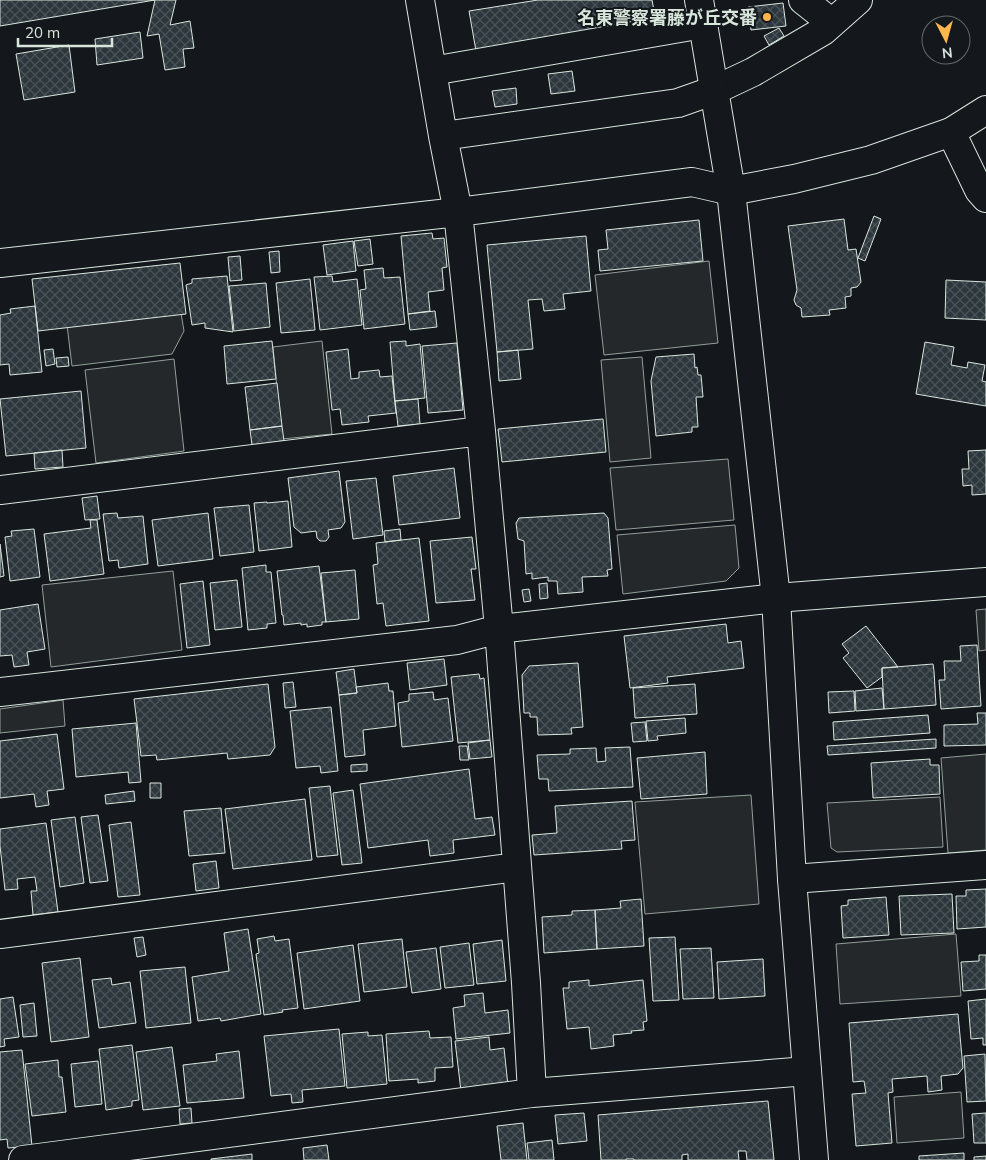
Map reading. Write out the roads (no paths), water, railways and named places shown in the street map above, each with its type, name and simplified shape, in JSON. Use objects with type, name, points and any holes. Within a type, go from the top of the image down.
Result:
[{"type":"street","points":[[420,0],[458,212],[481,430],[499,629],[526,983],[532,1093]]},
{"type":"street","points":[[803,0],[832,23]]},
{"type":"street","points":[[443,136],[678,103],[715,90],[753,72],[823,31],[858,0]]},
{"type":"street","points":[[432,71],[701,12],[731,191],[776,598],[792,879],[814,1160]]},
{"type":"street","points":[[0,263],[458,212],[692,182],[731,191],[794,179],[871,160],[951,132],[986,110]]},
{"type":"street","points":[[951,132],[979,190],[986,198]]},
{"type":"street","points":[[0,490],[481,430]]},
{"type":"street","points":[[0,692],[456,640],[499,629],[776,598],[986,582]]},
{"type":"street","points":[[792,879],[986,865]]},
{"type":"street","points":[[0,934],[516,867]]},
{"type":"street","points":[[23,1160],[532,1093],[807,1071]]},
{"type":"place","name":"名東警察署藤が丘交番","points":[[767,17]]}]
